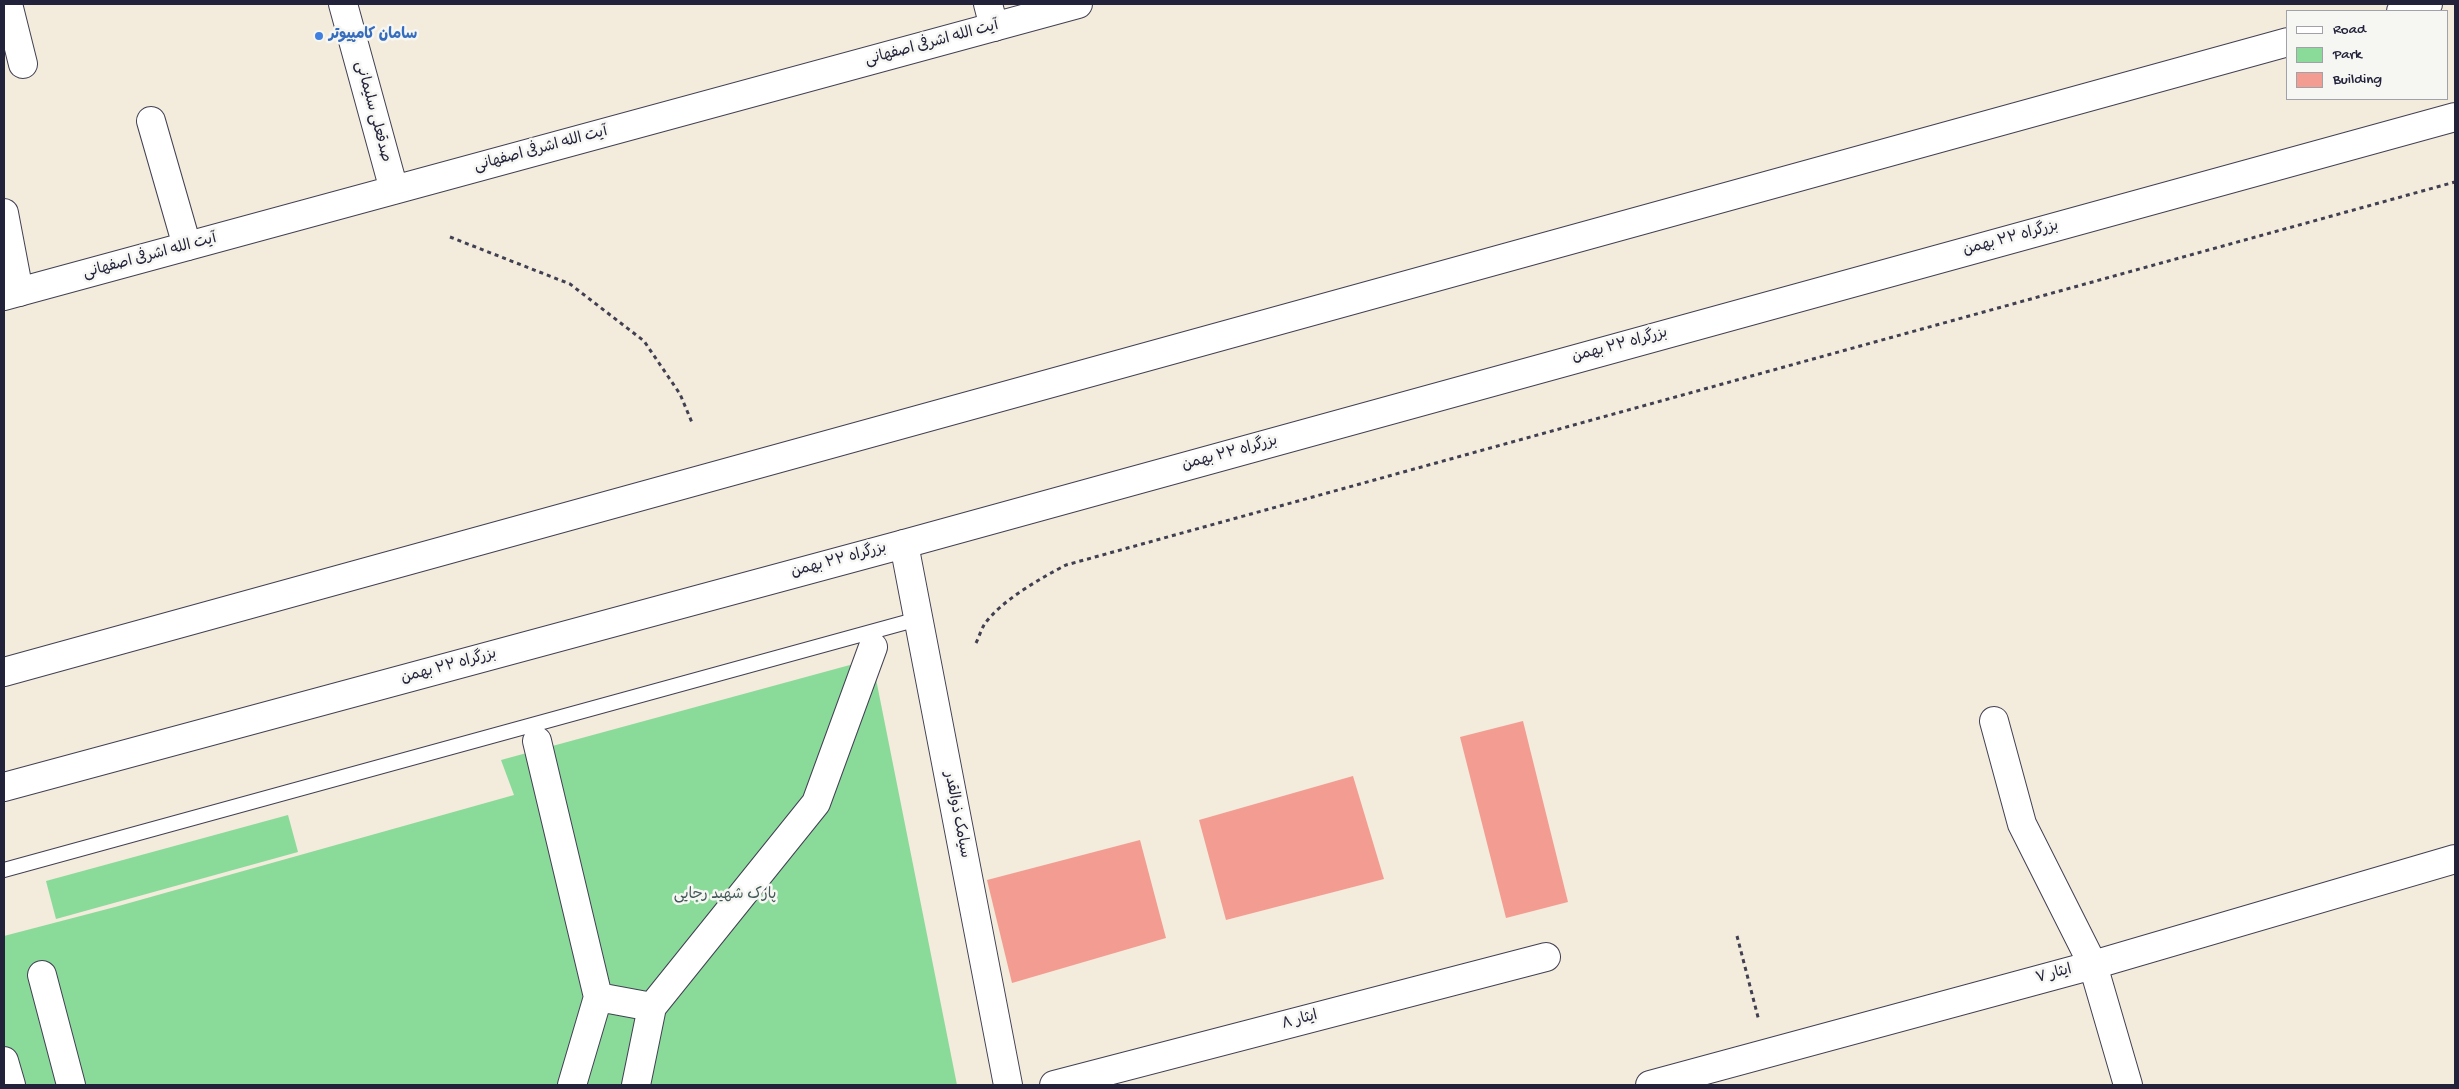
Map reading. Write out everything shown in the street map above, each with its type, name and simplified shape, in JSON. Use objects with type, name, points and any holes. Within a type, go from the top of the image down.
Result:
[{"type":"main road","points":[[8,4],[23,64]]},
{"type":"main road","name":"صدقعلی سلیمانی","points":[[342,4],[394,190]]},
{"type":"main road","name":"آیت الله اشرفی اصفهانی","points":[[12,294],[394,190],[991,15],[1078,4]]},
{"type":"main road","points":[[2405,10],[2428,4]]},
{"type":"main road","points":[[4,672],[2286,43]]},
{"type":"main road","name":"بزرگراه ۲۲ بهمن","points":[[4,787],[904,544],[2455,117]]},
{"type":"main road","points":[[151,121],[188,246]]},
{"type":"main road","points":[[4,213],[12,294]]},
{"type":"main road","name":"سیامک ذوالقدر","points":[[904,544],[1008,1085]]},
{"type":"main road","points":[[636,1085],[652,1006],[816,803],[873,647]]},
{"type":"main road","points":[[1994,722],[2022,824],[2093,964],[2128,1085]]},
{"type":"main road","points":[[537,741],[598,997],[572,1085]]},
{"type":"main road","name":"ایثار ۷","points":[[1650,1085],[2093,964],[2455,859]]},
{"type":"main road","name":"ایثار ۸","points":[[1054,1085],[1546,957]]},
{"type":"main road","points":[[42,975],[71,1085]]},
{"type":"main road","points":[[598,997],[652,1006]]},
{"type":"main road","points":[[4,1061],[11,1085]]},
{"type":"lane","points":[[4,870],[918,619]]},
{"type":"path","points":[[976,643],[984,625],[1002,607],[1040,579],[1066,565],[2455,182]]},
{"type":"path","points":[[450,237],[570,284],[644,342],[680,394],[693,426]]},
{"type":"path","points":[[1737,936],[1767,1054]]},
{"type":"green space","name":"پارک شهید رجایی","points":[[872,659],[957,1085],[4,1085],[4,936],[115,907],[514,795],[501,760]]},
{"type":"green space","points":[[288,815],[298,852],[56,919],[46,881]]},
{"type":"building","points":[[1523,721],[1568,902],[1506,918],[1460,737]]},
{"type":"building","points":[[1353,776],[1384,879],[1226,920],[1199,820]]},
{"type":"building","points":[[1140,840],[1166,938],[1012,983],[987,880]]},
{"type":"place","name":"سامان کامپیوتر","points":[[319,36]]}]
